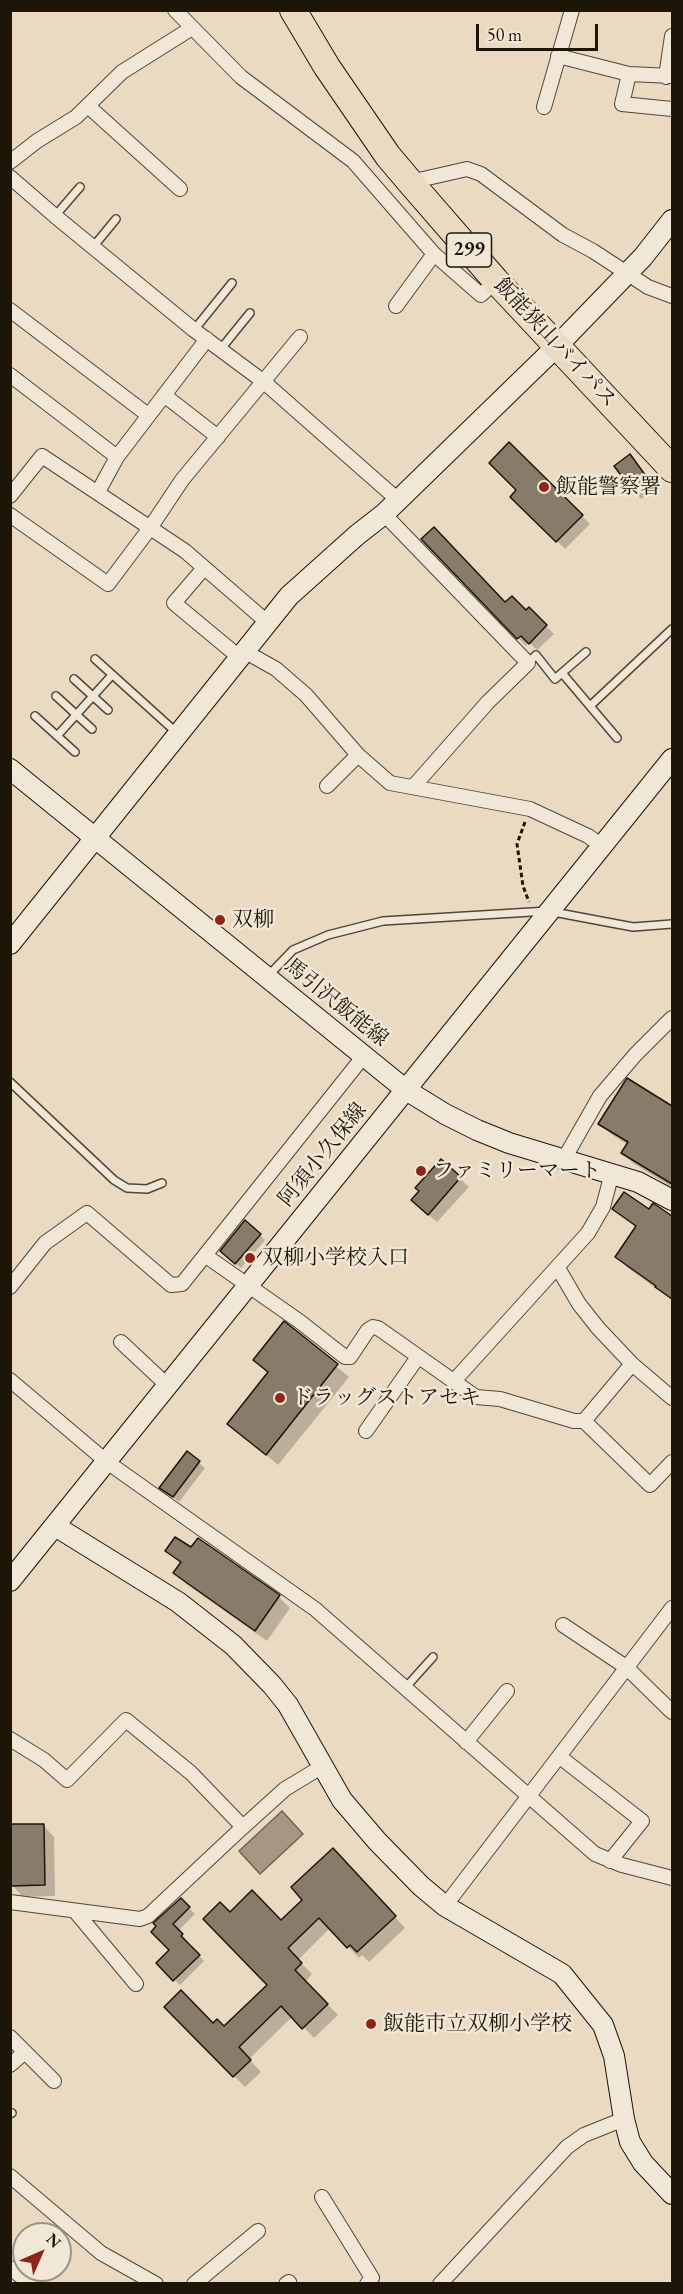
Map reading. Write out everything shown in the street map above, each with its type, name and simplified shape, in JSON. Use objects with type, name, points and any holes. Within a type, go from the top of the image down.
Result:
[{"type":"highway","name":"飯能狭山バイパス","points":[[293,10],[327,68],[388,156],[496,281],[672,469]]},
{"type":"street","points":[[544,107],[572,10]]},
{"type":"street","points":[[180,12],[192,28],[241,77],[353,161],[434,254],[481,295],[496,281]]},
{"type":"street","points":[[10,162],[37,141],[76,117],[122,72],[192,28]]},
{"type":"street","points":[[558,56],[629,74],[669,76],[672,36]]},
{"type":"street","points":[[629,74],[622,104],[672,109]]},
{"type":"street","points":[[88,106],[180,189]]},
{"type":"street","points":[[410,182],[467,169],[481,174],[563,235],[648,286],[672,296]]},
{"type":"street","points":[[10,177],[92,248],[194,330],[264,382],[398,500]]},
{"type":"street","points":[[10,944],[267,622],[305,580],[384,514],[557,346],[671,225]]},
{"type":"street","points":[[396,306],[434,254]]},
{"type":"street","points":[[10,310],[148,415]]},
{"type":"street","points":[[10,516],[108,584],[182,480],[300,337]]},
{"type":"street","points":[[98,492],[117,457],[207,339]]},
{"type":"street","points":[[11,376],[117,457]]},
{"type":"street","points":[[164,395],[218,436]]},
{"type":"street","points":[[10,496],[42,456],[185,551],[267,622]]},
{"type":"street","points":[[384,514],[528,663],[488,702],[413,787]]},
{"type":"street","points":[[204,567],[174,603],[242,654],[276,669],[306,695],[357,755],[390,783],[530,809],[588,836],[602,846]]},
{"type":"street","points":[[327,786],[357,755]]},
{"type":"street","name":"阿須小久保線","points":[[10,1581],[406,1090],[541,912],[602,846],[672,759]]},
{"type":"street","name":"馬引沢飯能線","points":[[10,770],[406,1090],[477,1130],[638,1182],[672,1200]]},
{"type":"street","points":[[564,1159],[600,1096],[635,1055],[672,1018]]},
{"type":"street","points":[[10,1287],[45,1243],[87,1213],[171,1286],[182,1284],[363,1057]]},
{"type":"street","points":[[453,1382],[588,1233],[603,1207],[612,1173]]},
{"type":"street","points":[[206,1256],[299,1321],[345,1357],[350,1357],[368,1330],[373,1327],[378,1328],[476,1397],[500,1399],[574,1421],[584,1421],[650,1485],[672,1462]]},
{"type":"street","points":[[558,1268],[579,1304],[632,1364],[672,1398]]},
{"type":"street","points":[[121,1342],[168,1386]]},
{"type":"street","points":[[366,1431],[418,1357]]},
{"type":"street","points":[[584,1421],[632,1364]]},
{"type":"street","points":[[10,1380],[107,1462],[315,1609],[595,1854],[610,1861],[672,1878]]},
{"type":"street","points":[[55,1526],[178,1602],[233,1645],[283,1699],[342,1800],[377,1841],[421,1886],[445,1906],[562,1974],[603,2025],[614,2056],[630,2142],[643,2163],[672,2194]]},
{"type":"street","points":[[445,1906],[672,1608]]},
{"type":"street","points":[[562,1625],[626,1667],[672,1712]]},
{"type":"street","points":[[466,1742],[507,1691]]},
{"type":"street","points":[[10,1739],[44,1760],[67,1780],[126,1720],[191,1773],[243,1827]]},
{"type":"street","points":[[560,1757],[642,1821],[610,1861]]},
{"type":"street","points":[[10,1902],[140,1919],[148,1916],[285,1789],[323,1766]]},
{"type":"street","points":[[75,1911],[136,1984]]},
{"type":"street","points":[[10,2037],[54,2081]]},
{"type":"street","points":[[10,2066],[25,2052]]},
{"type":"street","points":[[440,2283],[567,2147],[584,2135],[624,2119]]},
{"type":"street","points":[[10,2176],[101,2253],[156,2283]]},
{"type":"street","points":[[322,2197],[372,2278],[367,2283]]},
{"type":"street","points":[[194,2283],[258,2231]]},
{"type":"street","points":[[10,2268],[30,2283]]},
{"type":"lane","points":[[55,216],[80,187]]},
{"type":"lane","points":[[92,248],[116,219]]},
{"type":"lane","points":[[194,330],[231,283]]},
{"type":"lane","points":[[220,350],[250,313]]},
{"type":"lane","points":[[590,706],[672,629]]},
{"type":"lane","points":[[528,663],[536,655],[555,679],[586,652]]},
{"type":"lane","points":[[95,659],[179,735]]},
{"type":"lane","points":[[562,673],[617,738]]},
{"type":"lane","points":[[57,736],[112,675]]},
{"type":"lane","points":[[74,679],[108,710]]},
{"type":"lane","points":[[56,696],[92,729]]},
{"type":"lane","points":[[35,716],[75,752]]},
{"type":"lane","points":[[266,977],[293,950],[328,934],[383,921],[541,912],[633,927],[672,924]]},
{"type":"lane","points":[[10,1082],[114,1180],[127,1188],[147,1189],[162,1183]]},
{"type":"lane","points":[[406,1687],[433,1657]]},
{"type":"path","points":[[530,809],[517,844],[523,886],[541,912]]},
{"type":"shaded area","points":[[282,1811],[303,1834],[260,1874],[239,1851]]},
{"type":"building","points":[[509,442],[583,515],[556,542],[510,497],[516,490],[489,463]]},
{"type":"building","points":[[630,454],[651,483],[635,494],[614,466]]},
{"type":"building","points":[[434,527],[505,602],[512,596],[526,610],[529,607],[547,625],[529,644],[521,636],[517,639],[421,539]]},
{"type":"building","points":[[627,1078],[672,1106],[672,1184],[621,1153],[628,1142],[598,1124]]},
{"type":"building","points":[[441,1159],[461,1177],[428,1215],[411,1200],[419,1191],[415,1188]]},
{"type":"building","points":[[624,1192],[649,1209],[653,1203],[672,1216],[672,1299],[615,1257],[636,1226],[612,1209]]},
{"type":"building","points":[[245,1220],[261,1234],[235,1264],[220,1251]]},
{"type":"building","name":"ドラッグストアセキ","points":[[284,1321],[338,1364],[266,1455],[227,1424],[268,1372],[253,1360]]},
{"type":"building","points":[[187,1451],[200,1461],[173,1497],[159,1488]]},
{"type":"building","points":[[175,1537],[191,1547],[198,1538],[280,1595],[255,1631],[173,1573],[181,1562],[165,1551]]},
{"type":"building","points":[[10,1824],[44,1824],[45,1885],[10,1886]]},
{"type":"building","points":[[333,1848],[396,1916],[357,1952],[350,1945],[347,1948],[319,1918],[288,1948],[302,1963],[295,1970],[328,2004],[302,2029],[281,2006],[239,2047],[251,2060],[233,2077],[164,2007],[181,1990],[213,2023],[217,2019],[224,2026],[267,1985],[203,1919],[220,1902],[230,1912],[252,1890],[281,1920],[302,1900],[291,1887]]},
{"type":"building","points":[[181,1898],[190,1907],[173,1924],[183,1934],[181,1936],[200,1955],[173,1981],[156,1963],[169,1950],[151,1932],[156,1926],[153,1923]]},
{"type":"place","name":"飯能警察署","points":[[544,487]]},
{"type":"place","name":"双柳","points":[[220,920]]},
{"type":"place","name":"ファミリーマート","points":[[421,1171]]},
{"type":"place","name":"双柳小学校入口","points":[[250,1258]]},
{"type":"place","name":"ドラッグストアセキ","points":[[280,1398]]},
{"type":"place","name":"飯能市立双柳小学校","points":[[371,2024]]}]
